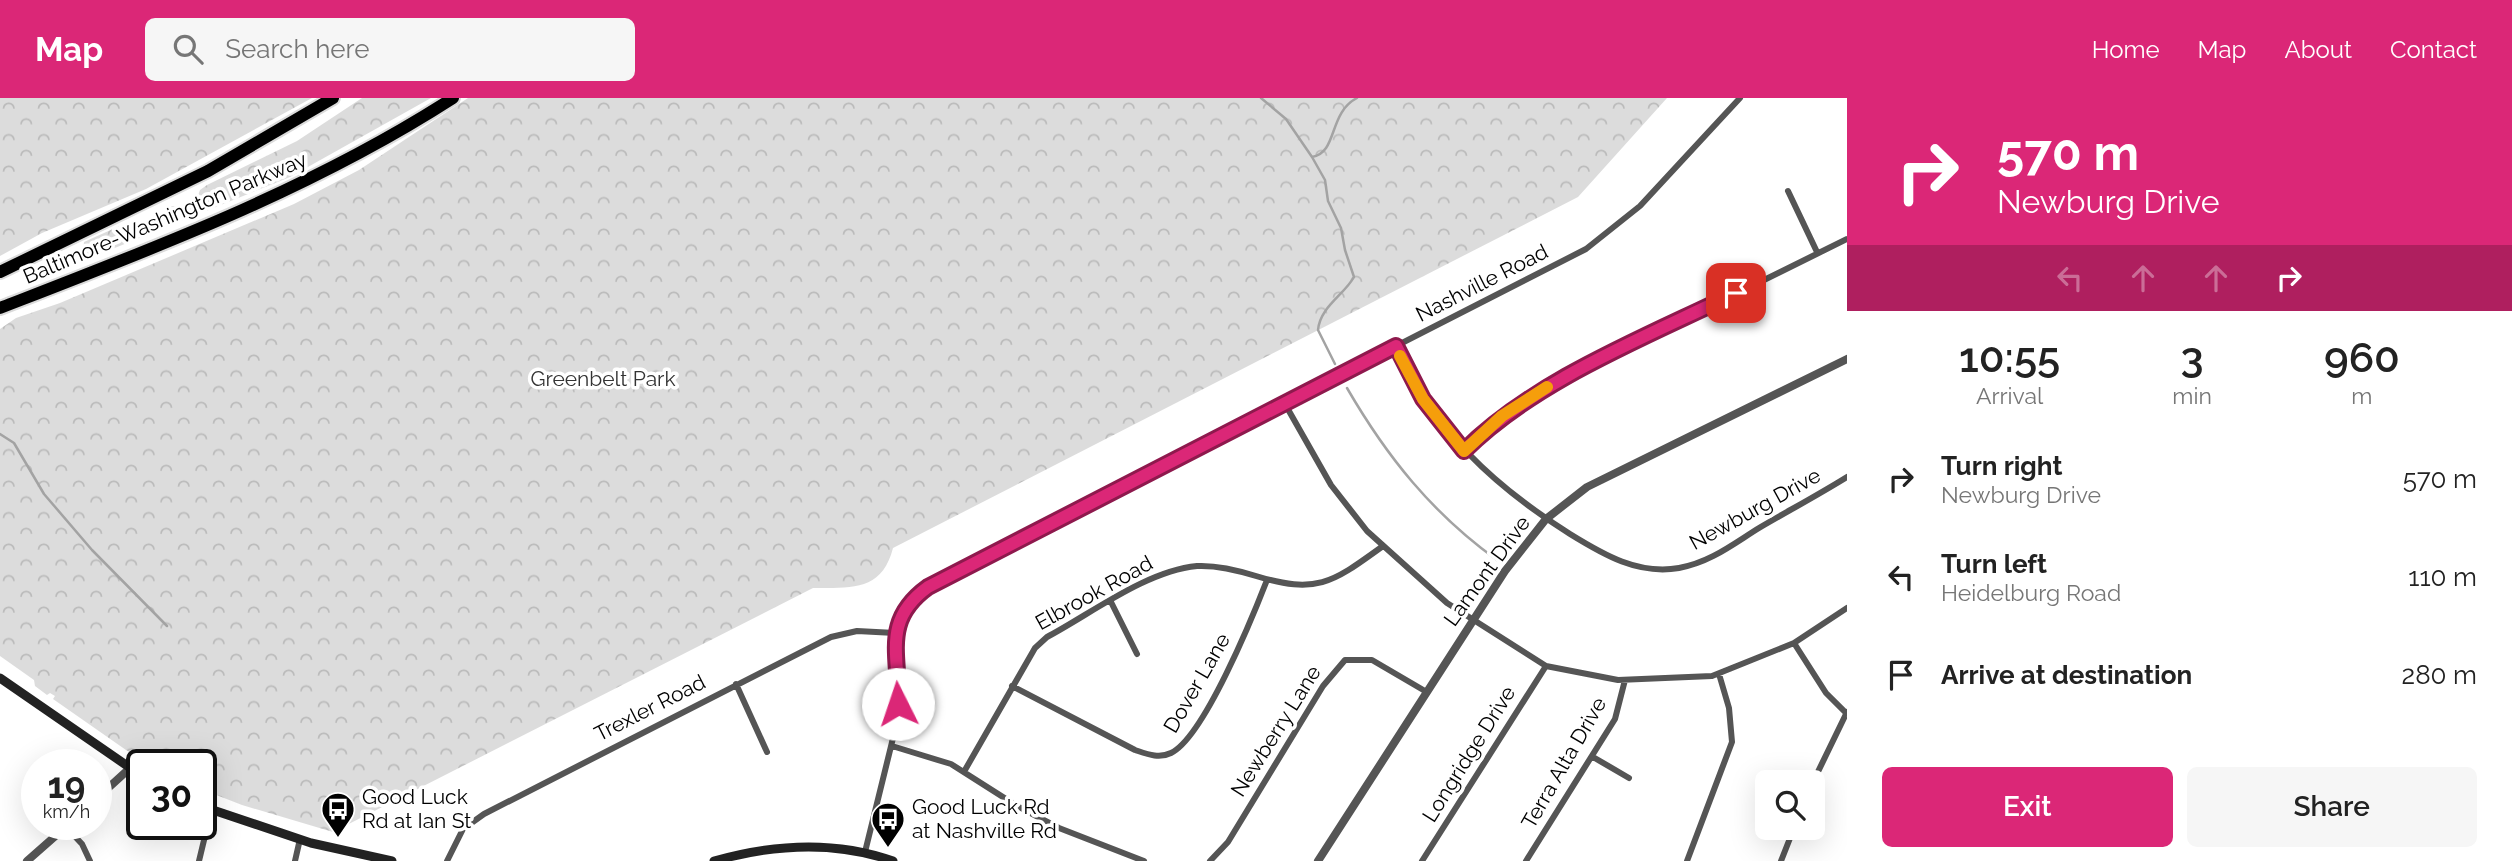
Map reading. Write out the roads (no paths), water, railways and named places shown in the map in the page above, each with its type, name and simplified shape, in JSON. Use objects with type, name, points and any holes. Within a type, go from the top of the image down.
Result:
[{"type":"highway","name":"Baltimore-Washington Parkway","points":[[0,272],[208,171],[332,98]]},
{"type":"highway","name":"Baltimore-Washington Parkway","points":[[0,308],[288,190],[389,137],[453,98]]},
{"type":"main road","points":[[0,678],[126,767]]},
{"type":"main road","points":[[217,813],[300,839],[392,861]]},
{"type":"main road","points":[[714,861],[763,849],[802,846],[839,847],[893,861]]},
{"type":"street","name":"Nashville Road","points":[[895,633],[911,602],[936,582],[1596,243],[1640,206],[1740,98]]},
{"type":"street","points":[[1787,191],[1817,252]]},
{"type":"street","points":[[1464,451],[1502,416],[1536,393],[1847,239]]},
{"type":"street","name":"Newburg Drive","points":[[1396,346],[1423,399],[1464,451],[1502,488],[1546,519],[1620,562],[1642,568],[1681,568],[1724,552],[1847,477]]},
{"type":"street","name":"Lamont Drive","points":[[1318,861],[1425,691],[1505,571],[1546,519],[1587,487],[1847,359]]},
{"type":"street","points":[[1285,404],[1331,485],[1383,546],[1430,590],[1546,666],[1625,680],[1720,674],[1794,643],[1847,608]]},
{"type":"street","name":"Elbrook Road","points":[[964,770],[1026,659],[1047,637],[1111,602],[1166,573],[1199,566],[1237,570],[1300,587],[1323,583],[1353,567],[1383,546]]},
{"type":"street","name":"Dover Lane","points":[[1012,686],[1135,750],[1156,756],[1170,754],[1189,737],[1238,651],[1267,580]]},
{"type":"street","points":[[1111,602],[1138,654]]},
{"type":"street","name":"Trexler Road","points":[[447,861],[458,836],[484,814],[736,684],[831,637],[857,631],[895,633]]},
{"type":"street","points":[[865,852],[892,746],[899,694],[895,633]]},
{"type":"street","points":[[1794,643],[1826,693],[1846,713],[1819,770]]},
{"type":"street","name":"Newberry Lane","points":[[1210,861],[1228,842],[1323,686],[1345,660],[1372,660],[1425,691]]},
{"type":"street","name":"Longridge Drive","points":[[1422,861],[1546,666]]},
{"type":"street","points":[[1687,861],[1732,743],[1729,708],[1720,674]]},
{"type":"street","name":"Terra Alta Drive","points":[[1526,861],[1615,719],[1625,680]]},
{"type":"street","points":[[736,684],[767,752]]},
{"type":"street","points":[[892,746],[964,770],[1017,806],[1059,828],[1144,861]]},
{"type":"street","points":[[1593,757],[1629,778]]},
{"type":"street","points":[[112,784],[126,772]]},
{"type":"street","points":[[295,861],[300,839]]},
{"type":"street","points":[[27,861],[51,840]]},
{"type":"street","points":[[79,840],[90,861]]},
{"type":"street","points":[[198,861],[203,840]]},
{"type":"street","points":[[1781,861],[1789,840]]},
{"type":"waterway","points":[[1261,98],[1286,119],[1312,157],[1326,148],[1341,113],[1357,98]]},
{"type":"waterway","points":[[1312,157],[1325,180],[1328,201],[1341,228],[1354,277],[1323,315],[1318,330],[1335,364]]},
{"type":"waterway","points":[[1347,388],[1378,437],[1413,482],[1452,523],[1497,560]]},
{"type":"waterway","points":[[0,434],[14,443],[44,494],[92,550],[167,626]]},
{"type":"place","name":"Good Luck Rd at Ian St","points":[[338,839]]},
{"type":"place","name":"Good Luck Rd at Nashville Rd","points":[[888,849]]},
{"type":"park label","name":"Greenbelt Park","points":[[603,379]]}]
